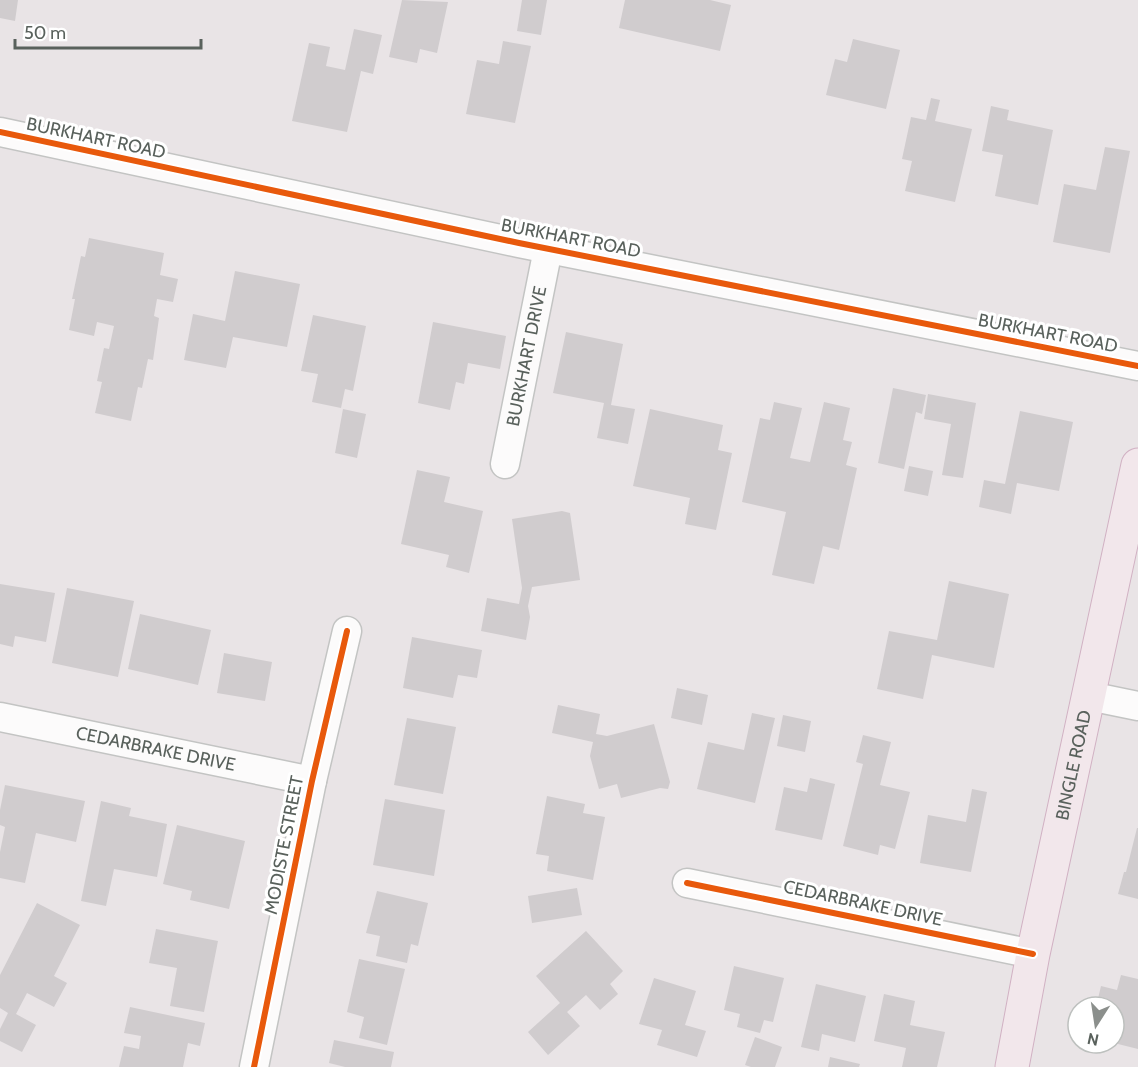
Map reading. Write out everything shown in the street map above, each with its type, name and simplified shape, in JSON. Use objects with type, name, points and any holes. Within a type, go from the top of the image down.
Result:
[{"type":"main road","name":"BINGLE ROAD","points":[[1012,1067],[1033,954],[1138,465]]},
{"type":"street","name":"BURKHART ROAD","points":[[0,132],[548,249],[1138,366]]},
{"type":"street","name":"BURKHART DRIVE","points":[[506,464],[548,249]]},
{"type":"street","name":"MODISTE STREET","points":[[254,1067],[312,781],[347,631]]},
{"type":"street","points":[[1089,696],[1138,706]]},
{"type":"street","name":"CEDARBRAKE DRIVE","points":[[0,717],[312,781]]},
{"type":"street","name":"CEDARBRAKE DRIVE","points":[[687,883],[1033,954]]},
{"type":"building","points":[[0,0],[18,0],[15,21],[0,18]]},
{"type":"building","points":[[402,0],[448,2],[437,53],[420,49],[417,63],[389,57]]},
{"type":"building","points":[[522,0],[547,0],[541,35],[517,31]]},
{"type":"building","points":[[625,0],[710,0],[731,5],[720,51],[619,28]]},
{"type":"building","points":[[354,29],[382,35],[373,74],[361,71],[347,132],[292,121],[309,43],[330,47],[326,66],[345,70]]},
{"type":"building","points":[[853,39],[900,50],[886,109],[826,95],[835,59],[847,62]]},
{"type":"building","points":[[503,41],[531,46],[515,123],[466,114],[477,60],[499,64]]},
{"type":"building","points":[[931,98],[940,100],[935,121],[972,129],[955,202],[905,191],[912,161],[902,159],[911,117],[926,120]]},
{"type":"building","points":[[991,106],[1009,110],[1007,120],[1053,130],[1038,205],[995,196],[1003,155],[982,151]]},
{"type":"building","points":[[1105,147],[1130,151],[1110,253],[1053,242],[1064,184],[1096,190]]},
{"type":"building","points":[[89,238],[164,253],[160,275],[178,279],[173,302],[157,299],[154,316],[159,318],[153,360],[148,359],[142,388],[138,387],[131,421],[95,413],[102,382],[97,381],[104,348],[109,349],[114,326],[97,322],[94,336],[69,330],[75,299],[72,299],[81,256],[85,257]]},
{"type":"building","points":[[235,271],[300,284],[287,347],[233,337],[226,368],[184,360],[193,314],[225,321]]},
{"type":"building","points":[[313,315],[366,326],[353,391],[345,389],[341,408],[312,402],[318,374],[301,371]]},
{"type":"building","points":[[433,322],[506,336],[500,369],[468,363],[464,384],[456,382],[450,410],[418,403]]},
{"type":"building","points":[[566,332],[623,344],[611,405],[635,409],[628,444],[597,438],[604,403],[553,393]]},
{"type":"building","points":[[893,388],[926,395],[922,414],[916,412],[904,469],[878,463]]},
{"type":"building","points":[[928,394],[976,403],[963,478],[942,475],[951,424],[924,419]]},
{"type":"building","points":[[774,402],[802,408],[790,458],[810,462],[824,402],[850,408],[843,440],[852,442],[846,465],[857,468],[839,550],[823,546],[814,584],[772,575],[786,512],[742,502],[760,418],[770,420]]},
{"type":"building","points":[[343,409],[366,414],[357,458],[335,453]]},
{"type":"building","points":[[650,409],[723,425],[718,450],[732,453],[716,530],[685,524],[690,498],[633,486]]},
{"type":"building","points":[[1020,411],[1073,422],[1059,491],[1017,483],[1011,514],[979,507],[984,480],[1005,484]]},
{"type":"building","points":[[909,466],[933,471],[928,496],[904,491]]},
{"type":"building","points":[[417,470],[450,477],[444,502],[483,511],[469,573],[446,567],[449,555],[401,544]]},
{"type":"building","points":[[562,511],[570,513],[580,580],[532,587],[528,606],[530,617],[526,640],[481,631],[487,598],[519,604],[522,588],[512,519]]},
{"type":"building","points":[[949,581],[1009,594],[994,668],[932,655],[923,699],[877,689],[889,631],[937,640]]},
{"type":"building","points":[[0,584],[55,593],[46,642],[15,636],[13,647],[0,644]]},
{"type":"building","points":[[67,588],[134,601],[118,677],[52,663]]},
{"type":"building","points":[[140,614],[211,630],[198,685],[128,669]]},
{"type":"building","points":[[412,637],[482,650],[477,678],[458,675],[453,698],[403,688]]},
{"type":"building","points":[[224,653],[272,662],[265,701],[217,693]]},
{"type":"building","points":[[677,688],[708,695],[702,725],[671,718]]},
{"type":"building","points":[[558,705],[600,714],[596,734],[607,736],[654,724],[670,782],[668,789],[660,788],[621,798],[617,784],[599,789],[590,756],[593,742],[552,733]]},
{"type":"building","points":[[752,713],[775,718],[755,803],[697,789],[708,742],[744,750]]},
{"type":"building","points":[[783,715],[811,721],[805,752],[777,746]]},
{"type":"building","points":[[407,718],[456,727],[443,794],[394,785]]},
{"type":"building","points":[[863,735],[891,742],[880,785],[910,792],[895,849],[880,845],[878,855],[843,846],[863,764],[856,762]]},
{"type":"building","points":[[810,778],[835,784],[822,840],[775,830],[784,787],[807,792]]},
{"type":"building","points":[[5,785],[85,801],[76,842],[36,833],[25,883],[0,878],[0,852],[5,827],[0,825],[0,810]]},
{"type":"building","points":[[972,789],[987,792],[971,872],[920,863],[928,815],[966,822]]},
{"type":"building","points":[[547,796],[585,804],[583,813],[605,817],[593,880],[547,871],[549,856],[536,854]]},
{"type":"building","points":[[385,799],[445,810],[434,876],[373,865]]},
{"type":"building","points":[[101,801],[131,808],[129,816],[167,824],[157,877],[114,869],[106,906],[81,901]]},
{"type":"building","points":[[177,825],[245,841],[229,909],[190,900],[192,891],[163,884]]},
{"type":"building","points":[[1138,828],[1138,899],[1118,894]]},
{"type":"building","points":[[577,888],[582,915],[532,923],[528,896]]},
{"type":"building","points":[[377,891],[428,903],[418,946],[411,944],[407,963],[376,956],[380,936],[366,933]]},
{"type":"building","points":[[37,903],[80,925],[54,976],[67,983],[54,1007],[27,993],[16,1014],[36,1025],[22,1052],[0,1041],[0,1029],[8,1013],[0,1008],[0,975]]},
{"type":"building","points":[[156,929],[218,941],[204,1012],[170,1006],[177,968],[149,963]]},
{"type":"building","points":[[586,931],[623,971],[610,984],[618,994],[600,1010],[586,995],[567,1012],[580,1026],[548,1055],[528,1032],[560,1003],[536,976]]},
{"type":"building","points":[[359,959],[405,969],[387,1045],[359,1038],[364,1017],[347,1012]]},
{"type":"building","points":[[734,966],[784,978],[773,1022],[764,1020],[760,1033],[737,1027],[740,1014],[724,1010]]},
{"type":"building","points":[[1121,975],[1138,979],[1138,1049],[1126,1046],[1126,995],[1099,995],[1101,986],[1117,990]]},
{"type":"building","points":[[654,978],[696,991],[685,1025],[706,1031],[697,1057],[657,1045],[662,1030],[639,1024]]},
{"type":"building","points":[[816,984],[866,996],[855,1042],[822,1034],[819,1051],[801,1047]]},
{"type":"building","points":[[884,994],[915,1001],[910,1025],[945,1032],[937,1067],[902,1067],[906,1048],[874,1041]]},
{"type":"building","points":[[130,1007],[205,1023],[200,1046],[188,1043],[183,1067],[119,1067],[124,1046],[139,1049],[141,1036],[124,1033]]},
{"type":"building","points":[[755,1037],[782,1047],[775,1067],[745,1065]]},
{"type":"building","points":[[334,1040],[394,1052],[391,1067],[345,1067],[329,1063]]},
{"type":"building","points":[[830,1057],[860,1064],[859,1067],[828,1067]]},
{"type":"cycle path","points":[[0,132],[519,243],[1138,366]]},
{"type":"cycle path","points":[[254,1067],[312,781],[347,631]]},
{"type":"cycle path","points":[[687,883],[1033,954]]}]
